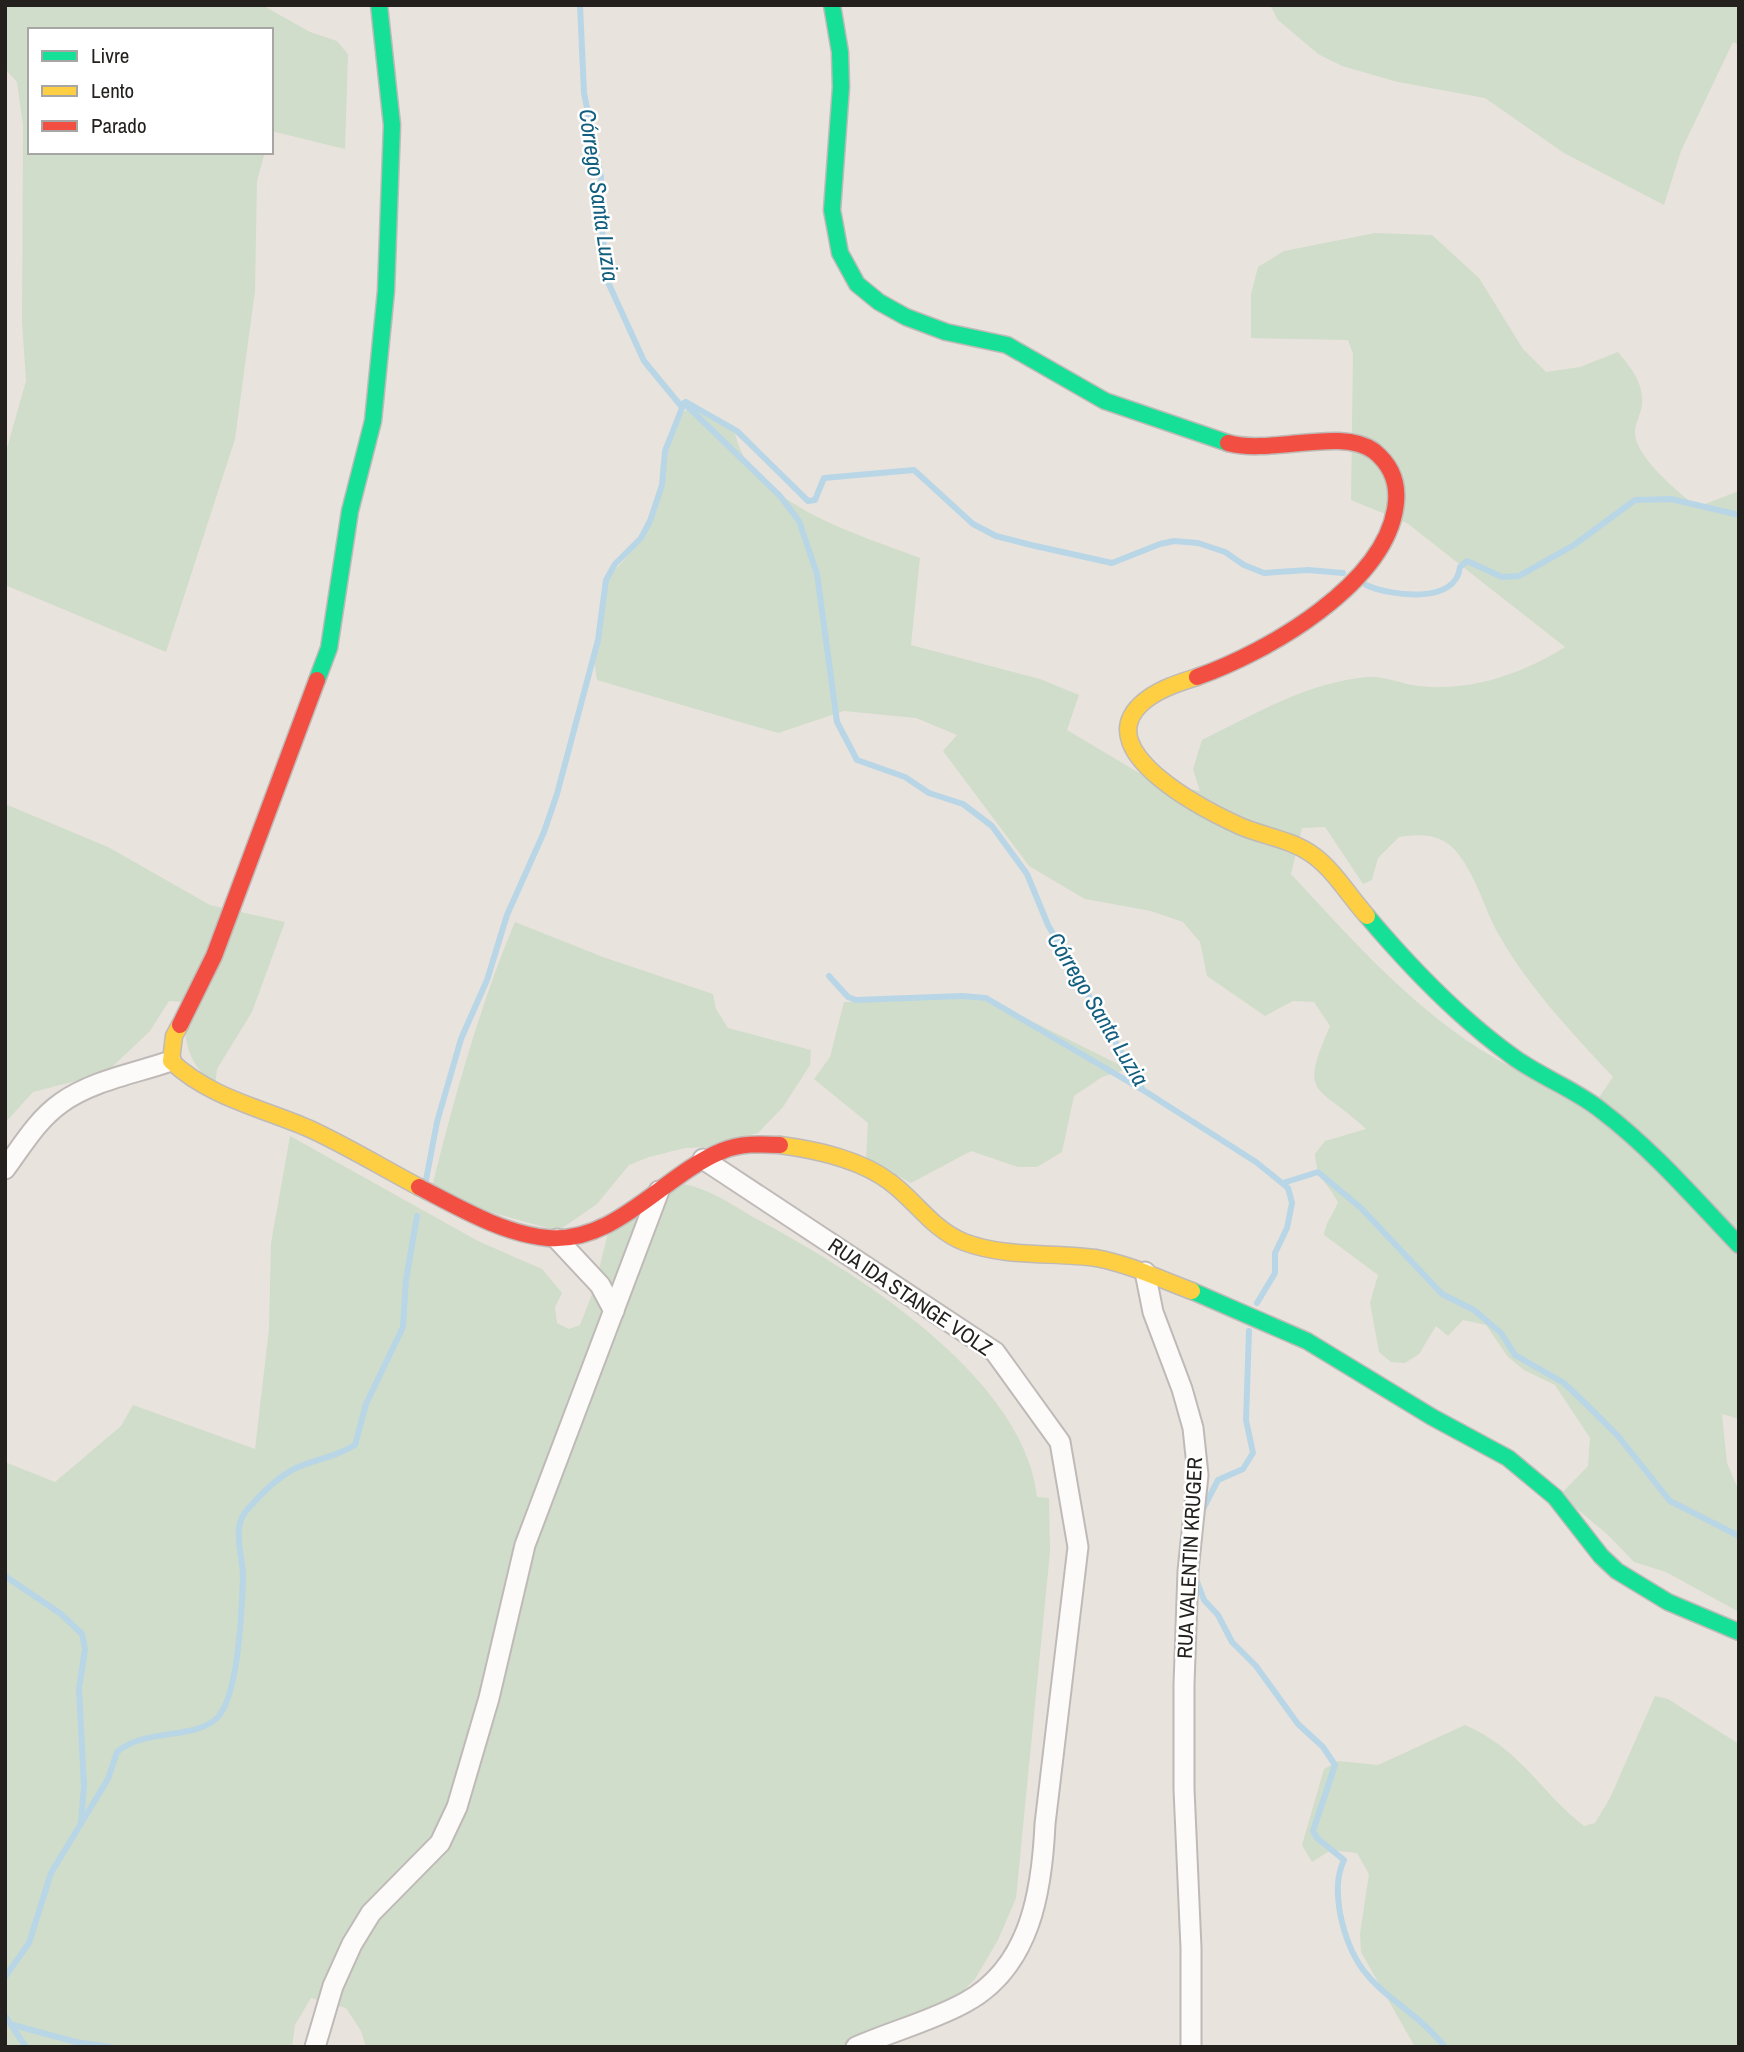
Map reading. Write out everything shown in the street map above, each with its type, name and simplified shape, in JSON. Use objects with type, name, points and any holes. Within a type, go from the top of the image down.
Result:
[{"type":"street","points":[[379,5],[392,125],[387,291],[373,421],[350,511],[329,648],[233,907],[174,1036],[171,1061],[182,1074],[314,1132],[466,1210],[524,1233],[557,1238],[593,1232],[634,1208],[702,1159],[725,1150],[762,1143],[778,1144],[857,1163],[892,1183],[951,1237],[966,1243],[1084,1255],[1145,1272],[1297,1336],[1436,1420],[1508,1458],[1538,1481],[1614,1568],[1700,1618],[1739,1632]]},
{"type":"street","points":[[832,5],[838,30],[842,96],[831,195],[834,229],[840,253],[859,286],[887,305],[941,331],[1003,342],[1081,390],[1135,413],[1252,449],[1336,441],[1363,445],[1384,459],[1393,476],[1398,492],[1391,531],[1380,551],[1340,594],[1261,647],[1219,669],[1173,685],[1140,705],[1132,712],[1128,725],[1129,743],[1139,760],[1154,774],[1216,815],[1261,834],[1292,843],[1319,859],[1424,980],[1525,1066],[1578,1093],[1606,1114],[1739,1245]]},
{"type":"street","points":[[5,1169],[41,1120],[61,1103],[78,1093],[171,1061]]},
{"type":"street","name":"RUA IDA STANGE VOLZ","points":[[702,1159],[995,1352],[1060,1442],[1078,1547],[1045,1824],[1043,1867],[1036,1906],[1025,1938],[992,1983],[967,2002],[856,2047]]},
{"type":"street","points":[[315,2047],[333,1986],[352,1944],[371,1913],[440,1843],[457,1807],[492,1685],[525,1545],[660,1187]]},
{"type":"street","points":[[557,1238],[600,1285],[614,1311]]},
{"type":"street","name":"RUA VALENTIN KRUGER","points":[[1145,1272],[1153,1312],[1182,1389],[1193,1428],[1198,1475],[1188,1571],[1184,1684],[1191,2047]]},
{"type":"green space","points":[[5,5],[262,5],[310,32],[337,41],[348,54],[345,149],[273,131],[273,28],[28,28],[28,154],[264,154],[257,181],[255,291],[235,439],[166,652],[5,585],[5,455],[26,381],[22,322],[23,125],[17,82],[5,69]]},
{"type":"green space","points":[[1270,5],[1739,5],[1739,45],[1733,42],[1681,151],[1664,205],[1564,153],[1485,98],[1398,82],[1342,66],[1318,54],[1278,20]]},
{"type":"green space","points":[[1375,233],[1432,235],[1479,278],[1523,349],[1546,372],[1580,367],[1618,352],[1632,370],[1641,390],[1642,405],[1635,429],[1637,442],[1649,463],[1689,501],[1697,507],[1739,491],[1739,1419],[1722,1414],[1727,1463],[1739,1491],[1739,1612],[1666,1572],[1634,1562],[1607,1534],[1560,1495],[1588,1466],[1590,1438],[1555,1385],[1524,1370],[1508,1357],[1486,1325],[1463,1320],[1448,1336],[1436,1326],[1419,1354],[1405,1363],[1391,1362],[1379,1352],[1370,1303],[1378,1275],[1324,1235],[1338,1202],[1320,1175],[1315,1154],[1325,1141],[1366,1129],[1325,1095],[1314,1079],[1320,1049],[1330,1026],[1314,1002],[1293,1001],[1265,1016],[1207,976],[1200,942],[1183,922],[1151,911],[1085,899],[1029,866],[943,751],[957,735],[916,718],[844,711],[778,733],[597,680],[593,653],[606,601],[603,586],[644,534],[660,492],[676,417],[688,409],[734,426],[742,452],[758,475],[780,495],[837,526],[920,558],[911,645],[1040,679],[1079,695],[1067,730],[1156,783],[1200,791],[1193,769],[1202,740],[1281,701],[1323,686],[1366,677],[1385,678],[1418,686],[1476,683],[1513,673],[1565,647],[1407,523],[1351,500],[1353,354],[1348,340],[1251,338],[1251,294],[1258,267],[1284,251]],"holes":[[[1325,827],[1363,884],[1372,880],[1378,858],[1399,837],[1435,837],[1454,849],[1474,879],[1493,924],[1511,955],[1552,1009],[1613,1077],[1598,1099],[1498,1060],[1469,1042],[1413,999],[1362,950],[1291,874],[1302,828]]]},
{"type":"green space","points":[[5,804],[108,847],[210,905],[285,922],[252,1012],[217,1069],[215,1086],[197,1067],[188,1048],[184,1002],[169,1001],[150,1031],[112,1067],[95,1076],[33,1092],[5,1123]]},
{"type":"green space","points":[[515,922],[603,957],[713,994],[716,1009],[728,1028],[811,1050],[810,1065],[783,1107],[758,1133],[707,1147],[685,1148],[629,1165],[597,1204],[558,1231],[430,1195],[467,1057]]},
{"type":"green space","points":[[985,998],[1128,1069],[1102,1077],[1074,1096],[1062,1152],[1037,1167],[1018,1167],[971,1151],[911,1183],[866,1158],[868,1123],[814,1079],[830,1057],[844,1002]]},
{"type":"green space","points":[[290,1136],[478,1241],[542,1269],[562,1293],[555,1307],[557,1323],[569,1329],[580,1325],[594,1289],[612,1217],[656,1181],[688,1185],[706,1191],[803,1245],[889,1301],[932,1335],[970,1372],[1002,1411],[1025,1453],[1037,1497],[1049,1498],[1050,1552],[1016,1898],[998,1940],[975,1979],[950,2004],[866,2047],[366,2047],[361,2031],[346,2008],[311,1998],[295,2025],[292,2047],[5,2047],[5,1462],[55,1482],[121,1426],[133,1405],[255,1449],[269,1329],[271,1243]]},
{"type":"green space","points":[[1655,1696],[1668,1699],[1739,1744],[1739,2047],[1415,2047],[1361,1952],[1360,1933],[1369,1874],[1357,1853],[1331,1850],[1312,1862],[1302,1845],[1324,1769],[1338,1761],[1378,1765],[1465,1725],[1501,1746],[1584,1826],[1595,1823],[1610,1798]]},
{"type":"waterway","name":"Córrego Santa Luzia","points":[[580,5],[584,93],[601,177],[600,208],[607,280],[644,361],[681,406]]},
{"type":"waterway","points":[[686,402],[737,431],[808,501],[815,500],[824,478],[914,470],[973,524],[996,536],[1031,545],[1112,563],[1160,544],[1174,541],[1198,543],[1225,552],[1244,565],[1264,573],[1308,570],[1343,573]]},
{"type":"waterway","name":"Córrego Santa Luzia","points":[[684,403],[780,496],[799,521],[817,574],[837,722],[857,760],[905,777],[929,793],[963,804],[992,826],[1027,874],[1048,925],[1143,1090],[1256,1162],[1288,1188],[1292,1203],[1287,1228],[1275,1253],[1275,1273],[1257,1303]]},
{"type":"waterway","points":[[426,1180],[437,1122],[461,1039],[487,980],[507,915],[544,832],[557,794],[598,640],[606,580],[615,564],[641,538],[650,521],[662,485],[665,451],[684,403]]},
{"type":"waterway","points":[[1366,585],[1405,594],[1435,592],[1456,579],[1460,567],[1467,561],[1502,577],[1519,576],[1574,545],[1635,500],[1671,499],[1739,515]]},
{"type":"waterway","points":[[829,976],[848,997],[856,1000],[962,996],[986,998],[1141,1089]]},
{"type":"waterway","name":"Córrego Santa Luzia","points":[[1283,1183],[1318,1172],[1361,1208],[1442,1294],[1474,1310],[1501,1333],[1515,1355],[1564,1383],[1618,1436],[1670,1501],[1739,1536]]},
{"type":"waterway","points":[[5,1977],[29,1943],[51,1873],[108,1779],[117,1752],[141,1740],[207,1725],[217,1718],[224,1707],[235,1672],[240,1629],[243,1577],[239,1533],[242,1517],[263,1492],[289,1472],[355,1445],[366,1404],[403,1327],[406,1280],[417,1216]]},
{"type":"waterway","points":[[1203,1509],[1218,1480],[1243,1469],[1253,1453],[1246,1420],[1249,1331]]},
{"type":"waterway","points":[[5,1576],[61,1614],[82,1634],[85,1649],[79,1689],[84,1786],[81,1823]]},
{"type":"waterway","points":[[1196,1579],[1204,1600],[1218,1615],[1232,1642],[1256,1666],[1298,1724],[1323,1747],[1335,1765],[1313,1831],[1317,1838],[1344,1860],[1338,1879],[1339,1906],[1347,1940],[1357,1960],[1382,1990],[1412,2014],[1445,2047]]},
{"type":"waterway","points":[[5,2016],[26,2047]]},
{"type":"waterway","points":[[13,2025],[76,2042],[111,2047]]},
{"type":"traffic: fast","points":[[317,680],[329,648],[350,511],[373,421],[386,291],[392,125],[379,5]]},
{"type":"traffic: fast","points":[[832,5],[840,52],[841,87],[832,210],[840,253],[857,284],[879,302],[906,317],[946,332],[1007,345],[1105,401],[1228,443]]},
{"type":"traffic: fast","points":[[1367,916],[1400,954],[1473,1025],[1523,1063],[1592,1103],[1621,1126],[1673,1175],[1739,1245]]},
{"type":"traffic: fast","points":[[1192,1291],[1307,1341],[1432,1417],[1508,1458],[1555,1497],[1601,1556],[1617,1571],[1668,1602],[1739,1632]]},
{"type":"traffic: slow","points":[[1197,677],[1160,691],[1140,705],[1129,723],[1130,742],[1141,760],[1159,778],[1204,808],[1240,826],[1293,844],[1310,853],[1333,874],[1367,916]]},
{"type":"traffic: slow","points":[[180,1025],[174,1036],[171,1061],[186,1074],[219,1093],[324,1136],[419,1187]]},
{"type":"traffic: slow","points":[[780,1145],[823,1153],[865,1167],[890,1182],[934,1223],[964,1242],[1013,1253],[1096,1258],[1132,1268],[1192,1291]]},
{"type":"traffic: jam","points":[[1197,677],[1256,651],[1288,632],[1320,611],[1348,587],[1372,560],[1388,532],[1396,502],[1396,487],[1389,467],[1374,451],[1360,444],[1343,441],[1264,446],[1228,443]]},
{"type":"traffic: jam","points":[[180,1025],[214,956],[317,680]]},
{"type":"traffic: jam","points":[[419,1187],[514,1231],[548,1238],[573,1237],[618,1219],[680,1175],[722,1151],[743,1145],[780,1145]]}]
